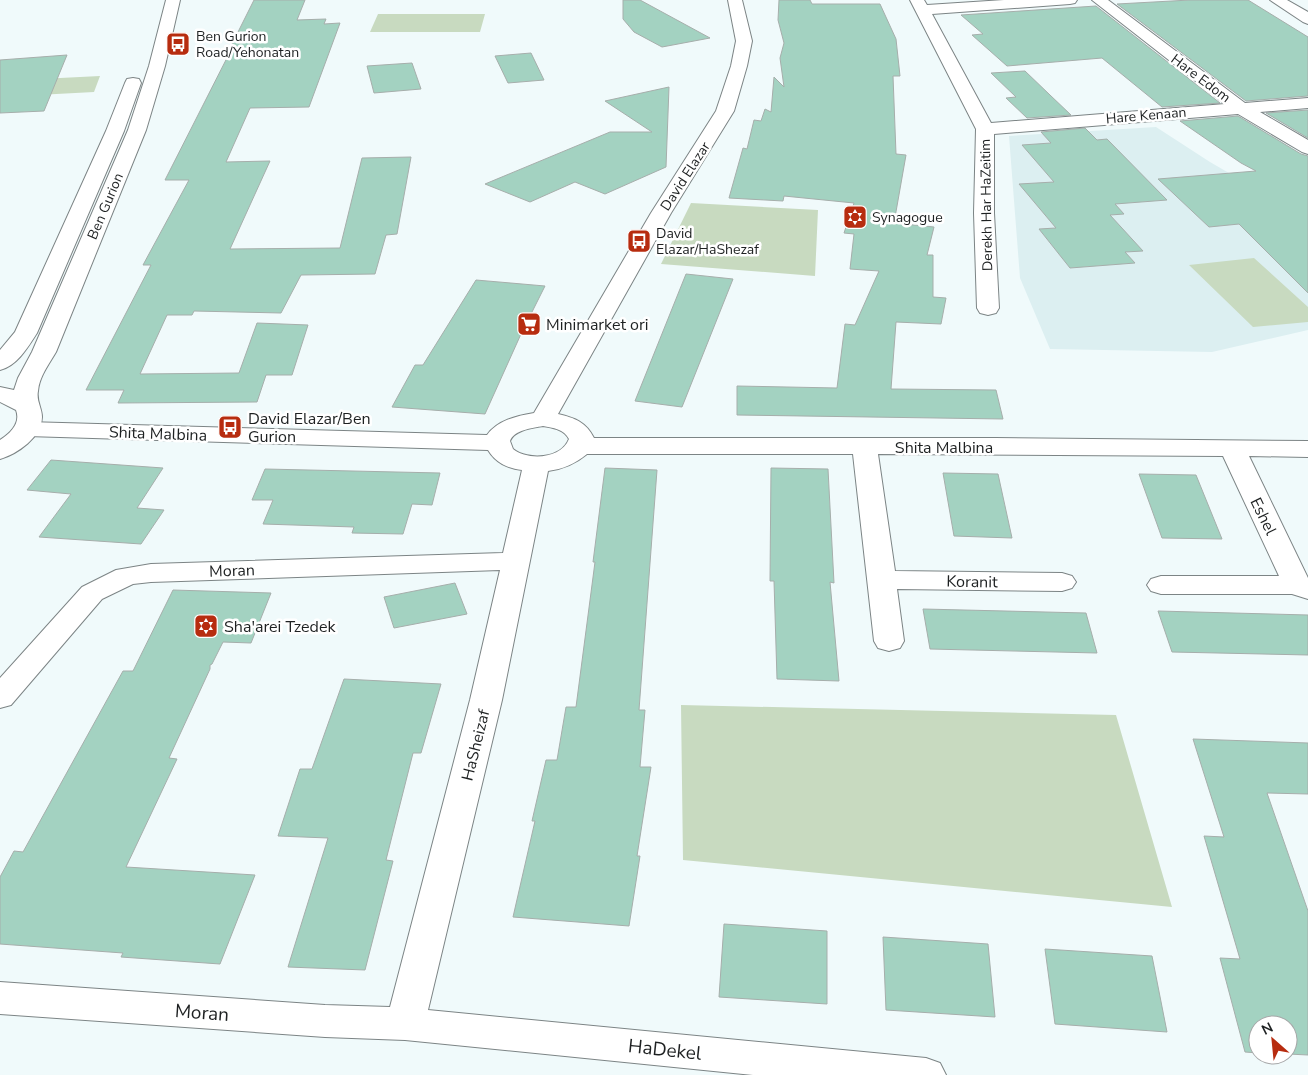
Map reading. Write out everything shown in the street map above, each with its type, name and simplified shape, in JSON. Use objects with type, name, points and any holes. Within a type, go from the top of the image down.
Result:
[{"type":"street","name":"Ben Gurion","points":[[0,363],[16,347],[26,333],[116,131],[140,62],[156,0]]},
{"type":"street","name":"Ben Gurion","points":[[27,418],[24,394],[44,352],[142,116],[159,60],[173,0]]},
{"type":"street","name":"David Elazar","points":[[543,419],[661,213],[725,111],[739,66],[744,41],[735,0]]},
{"type":"street","points":[[920,5],[1070,0]]},
{"type":"street","name":"Hare Edom","points":[[1099,0],[1241,108],[1308,148]]},
{"type":"street","points":[[1277,0],[1308,19]]},
{"type":"street","name":"Derekh Har HaZeitim","points":[[920,5],[985,129],[984,213],[988,308]]},
{"type":"street","name":"Hare Kenaan","points":[[985,129],[1308,102]]},
{"type":"street","points":[[0,394],[16,399],[27,418],[17,440],[0,451]]},
{"type":"street","name":"Shita Malbina","points":[[27,418],[498,443]]},
{"type":"street","points":[[543,419],[555,420],[574,428],[580,433],[581,446],[575,454],[564,460],[536,465],[513,460],[505,456],[500,450],[498,443],[500,436],[507,429],[517,424],[543,419]]},
{"type":"street","name":"Shita Malbina","points":[[581,446],[865,448],[995,446],[1308,449]]},
{"type":"street","points":[[865,448],[889,641]]},
{"type":"street","name":"Eshel","points":[[1161,585],[1303,587],[1232,448]]},
{"type":"street","name":"HaSheizaf","points":[[405,1024],[486,700],[536,465]]},
{"type":"street","name":"Moran","points":[[0,698],[92,593],[126,576],[161,573],[516,561]]},
{"type":"street","name":"Koranit","points":[[882,580],[1062,582]]},
{"type":"street","name":"Moran","points":[[0,998],[405,1024]]},
{"type":"street","name":"HaDekel","points":[[405,1024],[926,1075]]},
{"type":"shaded area","points":[[1156,127],[1210,162],[1308,219],[1308,330],[1212,352],[1050,349],[1020,278],[1009,136]]},
{"type":"green space","points":[[378,14],[485,14],[480,32],[370,32]]},
{"type":"green space","points":[[100,76],[94,92],[0,97],[0,81]]},
{"type":"green space","points":[[691,203],[818,210],[815,276],[661,264]]},
{"type":"green space","points":[[1254,258],[1308,307],[1308,322],[1253,327],[1189,265]]},
{"type":"green space","points":[[681,705],[1116,715],[1172,907],[683,860]]},
{"type":"building","points":[[254,0],[305,0],[297,20],[326,19],[324,24],[340,23],[309,107],[250,108],[226,162],[270,161],[230,249],[340,248],[362,158],[411,157],[397,234],[386,235],[375,274],[301,275],[281,313],[194,311],[192,315],[167,315],[140,374],[239,373],[257,323],[308,325],[292,375],[266,375],[257,402],[118,403],[124,390],[86,390],[151,265],[143,265],[189,180],[165,180],[231,50],[229,50]]},
{"type":"building","points":[[623,0],[640,0],[710,38],[662,47],[634,32],[623,19]]},
{"type":"building","points":[[779,0],[810,0],[812,4],[880,4],[896,39],[900,76],[893,76],[896,154],[906,155],[894,223],[934,227],[927,255],[933,255],[933,297],[946,298],[941,324],[896,322],[891,389],[996,390],[1003,419],[737,415],[737,386],[837,388],[845,324],[855,325],[879,271],[850,269],[854,234],[844,233],[854,203],[784,196],[783,201],[729,198],[743,148],[747,149],[754,120],[761,121],[765,109],[771,112],[774,77],[784,87],[780,58],[784,43],[778,20]]},
{"type":"building","points":[[1190,0],[1248,0],[1308,37],[1308,96],[1246,101],[1117,4]]},
{"type":"building","points":[[1096,6],[1220,103],[1162,107],[1102,58],[1007,66],[972,35],[983,34],[961,15]]},
{"type":"building","points":[[531,53],[544,80],[508,83],[495,56]]},
{"type":"building","points":[[67,55],[44,111],[0,113],[0,60]]},
{"type":"building","points":[[412,63],[421,89],[374,93],[367,66]]},
{"type":"building","points":[[1025,71],[1071,115],[1027,118],[1006,98],[1016,97],[991,73]]},
{"type":"building","points":[[669,87],[666,167],[605,194],[575,182],[530,202],[485,184],[610,132],[652,132],[605,101]]},
{"type":"building","points":[[1308,110],[1308,138],[1266,113]]},
{"type":"building","points":[[1238,116],[1301,154],[1308,156],[1308,293],[1239,224],[1209,227],[1158,179],[1256,171],[1241,163],[1180,121]]},
{"type":"building","points":[[1085,128],[1097,140],[1107,139],[1167,200],[1115,204],[1124,214],[1110,215],[1143,251],[1125,252],[1135,263],[1070,268],[1039,229],[1056,228],[1019,184],[1054,182],[1022,145],[1051,143],[1041,132]]},
{"type":"building","points":[[686,274],[733,279],[682,407],[635,401]]},
{"type":"building","points":[[476,280],[545,286],[485,414],[392,407],[415,365],[423,365]]},
{"type":"building","points":[[51,460],[163,468],[137,508],[164,510],[141,544],[39,537],[71,494],[27,490]]},
{"type":"building","points":[[605,468],[657,470],[639,710],[645,710],[640,767],[651,767],[637,856],[640,856],[629,926],[513,917],[535,821],[532,821],[546,760],[557,760],[566,707],[576,707]]},
{"type":"building","points":[[771,468],[828,469],[834,583],[830,582],[839,681],[777,679],[774,581],[770,581]]},
{"type":"building","points":[[265,469],[440,473],[432,505],[412,504],[403,534],[352,533],[354,527],[263,524],[273,500],[252,500]]},
{"type":"building","points":[[943,473],[998,474],[1012,538],[954,536]]},
{"type":"building","points":[[1139,474],[1196,475],[1222,539],[1162,538]]},
{"type":"building","points":[[455,583],[467,614],[394,628],[384,597]]},
{"type":"building","points":[[173,590],[271,593],[251,643],[223,642],[210,665],[210,669],[169,758],[177,759],[126,867],[255,875],[220,964],[121,957],[123,953],[0,944],[0,877],[14,851],[23,852],[123,671],[133,671]]},
{"type":"building","points":[[923,609],[1086,613],[1097,653],[930,649]]},
{"type":"building","points":[[1158,611],[1308,615],[1308,655],[1172,652]]},
{"type":"building","points":[[344,679],[441,684],[421,753],[413,753],[386,860],[393,861],[365,970],[288,967],[328,838],[278,836],[300,769],[312,769]]},
{"type":"building","points":[[1193,739],[1308,743],[1308,794],[1267,793],[1308,911],[1308,1055],[1298,1054],[1298,1015],[1248,1015],[1248,1052],[1245,1052],[1220,958],[1240,959],[1204,836],[1224,837]]},
{"type":"building","points":[[724,924],[827,931],[827,1004],[719,997]]},
{"type":"building","points":[[883,937],[988,944],[995,1017],[886,1010]]},
{"type":"building","points":[[1045,949],[1152,956],[1167,1032],[1055,1024]]},
{"type":"place","name":"Ben Gurion Road/Yehonatan","points":[[178,44]]},
{"type":"place","name":"Synagogue","points":[[855,217]]},
{"type":"place","name":"David Elazar/HaShezaf","points":[[639,241]]},
{"type":"place","name":"Minimarket ori","points":[[529,324]]},
{"type":"place","name":"David Elazar/Ben Gurion","points":[[230,427]]},
{"type":"place","name":"Sha'arei Tzedek","points":[[206,626]]}]
